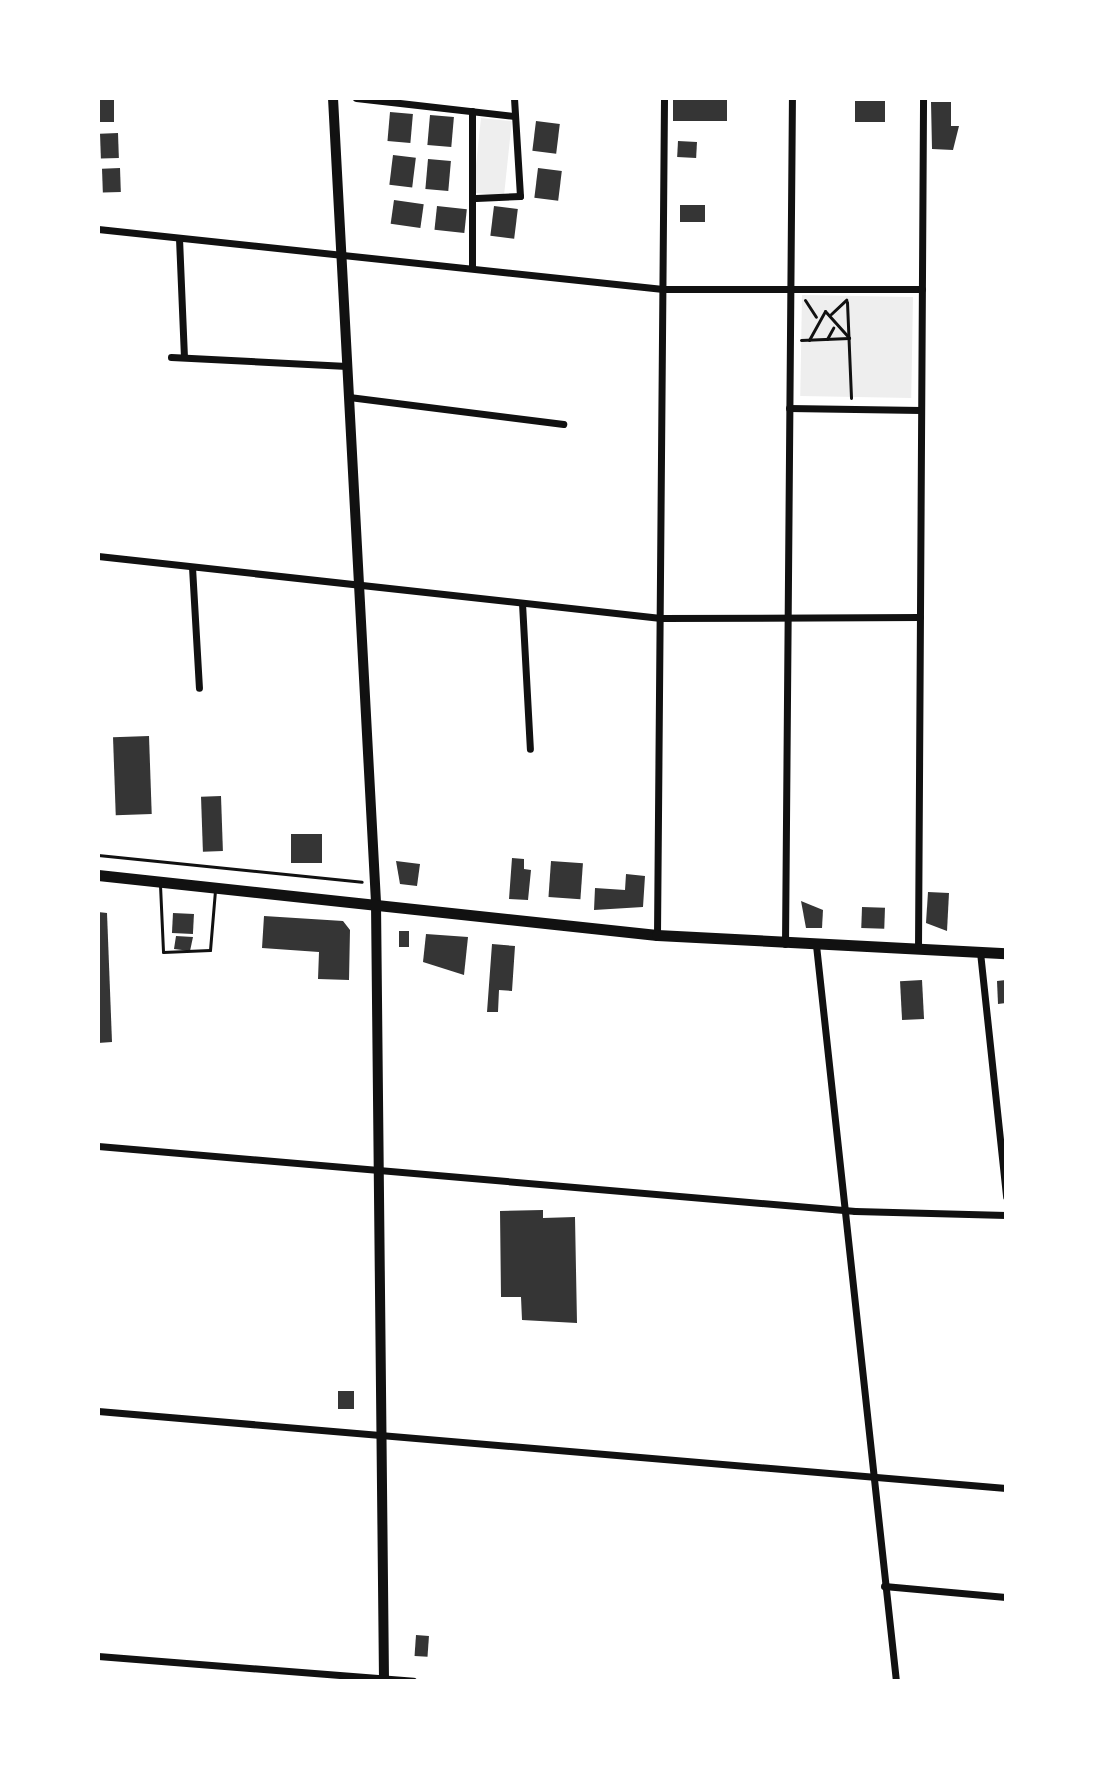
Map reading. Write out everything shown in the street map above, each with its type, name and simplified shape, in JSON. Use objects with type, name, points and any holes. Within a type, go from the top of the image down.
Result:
[{"type":"main road","points":[[333,98],[376,903],[384,1680]]},
{"type":"main road","points":[[98,875],[657,935],[1006,953]]},
{"type":"street","points":[[356,98],[515,116]]},
{"type":"street","points":[[476,198],[520,196],[514,98]]},
{"type":"street","points":[[657,935],[664,98]]},
{"type":"street","points":[[785,944],[792,98]]},
{"type":"street","points":[[918,949],[923,98]]},
{"type":"street","points":[[472,111],[476,198],[472,268]]},
{"type":"street","points":[[98,229],[663,289],[922,289]]},
{"type":"street","points":[[179,238],[184,357]]},
{"type":"street","points":[[171,357],[347,366]]},
{"type":"street","points":[[349,397],[563,424]]},
{"type":"street","points":[[789,408],[921,410]]},
{"type":"street","points":[[98,556],[661,618],[920,617]]},
{"type":"street","points":[[192,567],[199,688]]},
{"type":"street","points":[[522,603],[530,749]]},
{"type":"street","points":[[816,945],[870,1475],[896,1681]]},
{"type":"street","points":[[980,952],[1006,1197]]},
{"type":"street","points":[[98,1146],[842,1208],[1006,1215]]},
{"type":"street","points":[[98,1411],[1006,1488]]},
{"type":"street","points":[[884,1586],[1006,1597]]},
{"type":"street","points":[[98,1656],[413,1681]]},
{"type":"lane","points":[[160,881],[163,952],[210,950],[215,886]]},
{"type":"path","points":[[847,293],[851,398]]},
{"type":"path","points":[[802,295],[819,328]]},
{"type":"path","points":[[816,317],[831,314],[847,299]]},
{"type":"path","points":[[827,339],[831,314]]},
{"type":"path","points":[[819,328],[830,328],[849,338]]},
{"type":"path","points":[[809,340],[819,328]]},
{"type":"path","points":[[800,340],[849,338]]},
{"type":"path","points":[[98,855],[375,883]]},
{"type":"shaded area","points":[[481,118],[512,121],[504,196],[473,193]]},
{"type":"shaded area","points":[[802,295],[913,297],[911,398],[800,396]]},
{"type":"building","points":[[98,98],[114,98],[114,122],[98,122]]},
{"type":"building","points":[[673,98],[727,98],[727,121],[673,121]]},
{"type":"building","points":[[855,101],[885,101],[885,122],[855,122]]},
{"type":"building","points":[[931,102],[951,102],[951,126],[959,126],[953,150],[932,149]]},
{"type":"building","points":[[390,112],[413,114],[410,143],[387,141]]},
{"type":"building","points":[[430,115],[454,117],[451,147],[427,145]]},
{"type":"building","points":[[536,121],[560,124],[556,154],[532,151]]},
{"type":"building","points":[[118,133],[119,158],[101,159],[100,134]]},
{"type":"building","points":[[678,141],[697,142],[696,158],[677,157]]},
{"type":"building","points":[[393,155],[416,158],[412,188],[389,185]]},
{"type":"building","points":[[428,159],[451,161],[448,191],[425,189]]},
{"type":"building","points":[[120,168],[121,192],[103,193],[102,169]]},
{"type":"building","points":[[538,168],[562,171],[558,201],[534,198]]},
{"type":"building","points":[[394,200],[424,204],[420,228],[391,224]]},
{"type":"building","points":[[680,205],[705,205],[705,222],[680,222]]},
{"type":"building","points":[[437,206],[467,209],[464,233],[434,230]]},
{"type":"building","points":[[494,206],[518,209],[514,239],[490,236]]},
{"type":"building","points":[[149,736],[152,814],[116,815],[113,737]]},
{"type":"building","points":[[221,796],[223,851],[203,852],[201,797]]},
{"type":"building","points":[[291,834],[322,834],[322,863],[291,863]]},
{"type":"building","points":[[512,858],[524,859],[524,869],[531,870],[528,900],[509,899]]},
{"type":"building","points":[[396,861],[420,864],[417,886],[400,884]]},
{"type":"building","points":[[551,861],[583,863],[580,899],[548,897]]},
{"type":"building","points":[[626,874],[645,876],[643,907],[594,910],[595,888],[625,890]]},
{"type":"building","points":[[928,892],[949,893],[947,931],[926,923]]},
{"type":"building","points":[[801,901],[823,910],[822,928],[806,928]]},
{"type":"building","points":[[862,907],[885,908],[884,929],[861,928]]},
{"type":"building","points":[[98,912],[107,913],[112,1042],[98,1043]]},
{"type":"building","points":[[173,913],[194,914],[193,934],[172,933]]},
{"type":"building","points":[[264,916],[343,921],[350,930],[349,980],[318,979],[319,952],[262,948]]},
{"type":"building","points":[[399,931],[409,931],[409,947],[399,947]]},
{"type":"building","points":[[426,934],[468,937],[464,975],[423,962]]},
{"type":"building","points":[[176,936],[193,937],[190,951],[174,949]]},
{"type":"building","points":[[492,944],[515,946],[512,991],[499,990],[498,1012],[487,1012]]},
{"type":"building","points":[[922,980],[924,1019],[902,1020],[900,981]]},
{"type":"building","points":[[1006,980],[1006,1003],[998,1004],[997,981]]},
{"type":"building","points":[[543,1210],[543,1218],[575,1217],[577,1323],[522,1320],[521,1297],[501,1297],[500,1211]]},
{"type":"building","points":[[338,1391],[354,1391],[354,1409],[338,1409]]},
{"type":"building","points":[[416,1635],[429,1636],[428,1657],[415,1656]]}]
